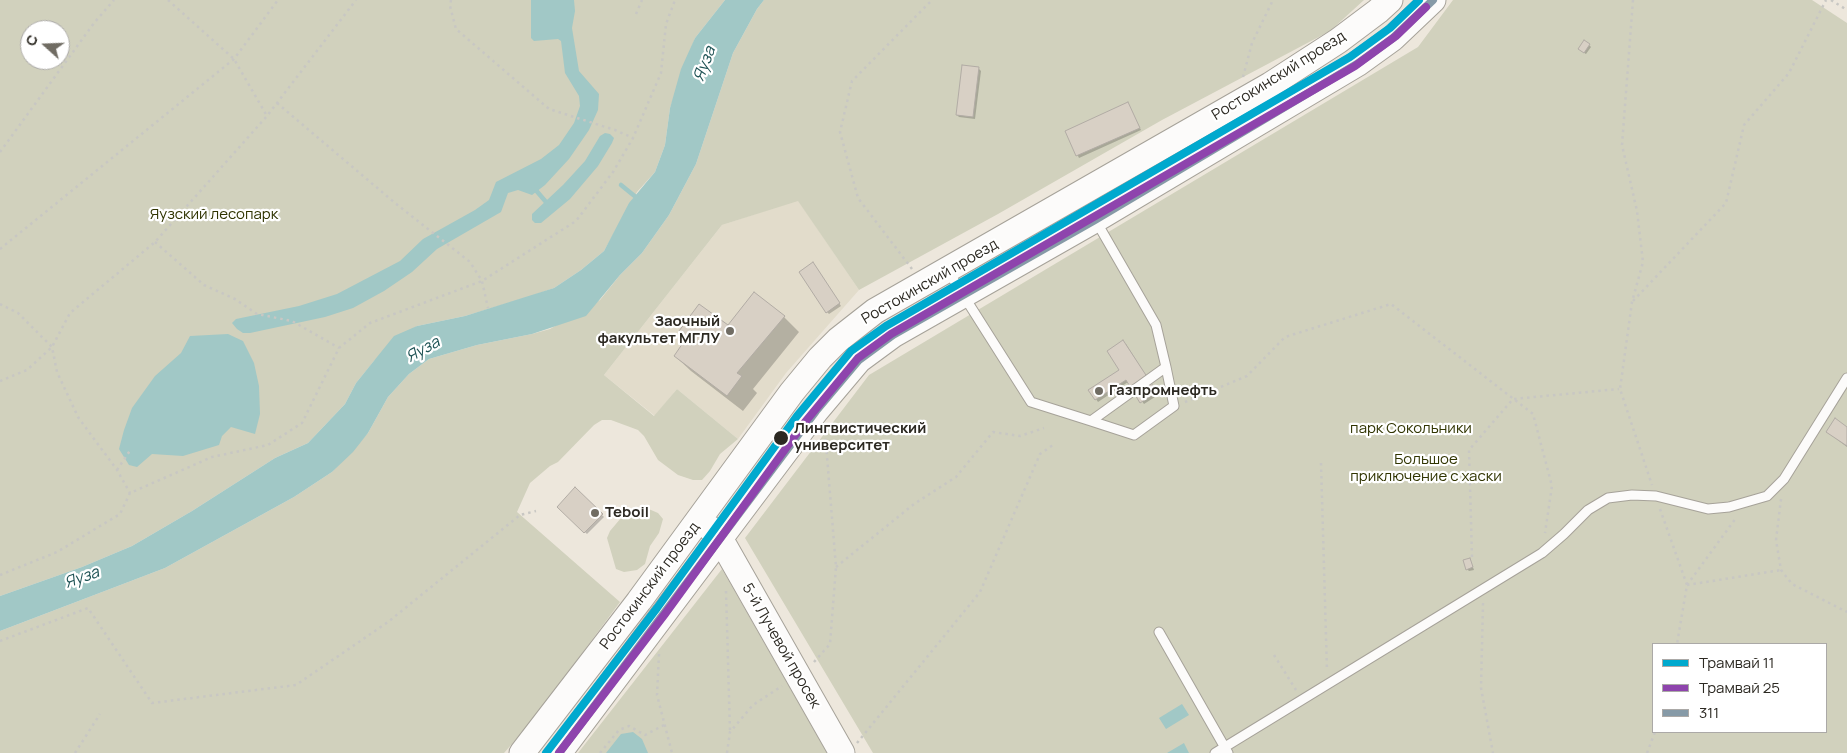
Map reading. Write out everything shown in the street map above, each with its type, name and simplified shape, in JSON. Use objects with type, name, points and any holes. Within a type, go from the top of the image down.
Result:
[{"type":"main road","name":"Ростокинский проезд","points":[[522,753],[702,517],[792,392],[820,358],[838,340],[875,311],[948,271],[1270,85],[1338,41],[1390,0]]},
{"type":"main road","name":"Ростокинский проезд","points":[[559,753],[816,411],[859,360],[893,336],[1095,220],[1357,64],[1398,33],[1433,0]]},
{"type":"main road","name":"5-й Лучевой просек","points":[[702,517],[725,547],[794,667],[849,748]]},
{"type":"lane","points":[[948,271],[962,296],[1031,402],[1134,435],[1174,406],[1156,324],[1095,220]]},
{"type":"lane","points":[[1091,421],[1166,367]]},
{"type":"lane","points":[[1215,753],[1226,750],[1302,700],[1542,553],[1588,510],[1608,498],[1632,495],[1656,496],[1708,509],[1729,507],[1767,496],[1784,479],[1847,378]]},
{"type":"lane","points":[[1159,632],[1226,750]]},
{"type":"path","points":[[0,152],[94,23],[114,0]]},
{"type":"path","points":[[168,0],[234,59],[267,116]]},
{"type":"path","points":[[0,250],[234,59],[278,0]]},
{"type":"path","points":[[0,381],[27,370],[52,347],[70,313],[155,242],[267,116],[356,0]]},
{"type":"path","points":[[451,0],[450,6],[456,29],[549,108],[633,138]]},
{"type":"path","points":[[636,14],[642,0]]},
{"type":"path","points":[[0,575],[57,552],[120,514],[130,493],[212,457],[268,445],[302,423],[339,348],[370,323],[482,281],[576,221],[613,172],[633,138],[662,74],[666,24],[675,0]]},
{"type":"path","points":[[915,274],[858,198],[840,132],[852,81],[932,0]]},
{"type":"path","points":[[1242,82],[1252,43],[1273,0]]},
{"type":"path","points":[[1633,0],[1622,145],[1637,212],[1643,262],[1632,302],[1620,389],[1687,585]]},
{"type":"path","points":[[1632,302],[1726,203],[1744,125],[1789,72],[1826,0]]},
{"type":"path","points":[[1831,0],[1847,10]]},
{"type":"path","points":[[277,103],[470,262],[482,281],[488,308]]},
{"type":"path","points":[[155,242],[204,285],[235,298],[256,314],[292,321],[339,348]]},
{"type":"path","points":[[0,304],[18,313],[52,347],[57,372],[78,418],[118,470],[130,493]]},
{"type":"path","points":[[1174,406],[1247,376],[1285,337],[1391,304],[1533,414],[1552,486],[1542,553]]},
{"type":"path","points":[[1472,557],[1468,450],[1513,399],[1620,389]]},
{"type":"path","points":[[824,426],[836,567],[914,504],[956,477],[994,432],[1020,436],[1044,428]]},
{"type":"path","points":[[849,748],[980,592],[1040,454],[1053,445]]},
{"type":"path","points":[[118,470],[131,449]]},
{"type":"path","points":[[1321,463],[1327,685]]},
{"type":"path","points":[[1784,479],[1776,540],[1780,570],[1792,584],[1847,612]]},
{"type":"path","points":[[1677,643],[1687,585],[1748,502]]},
{"type":"path","points":[[0,641],[88,608],[152,703],[296,684],[388,622],[520,514],[536,511]]},
{"type":"path","points":[[1687,585],[1780,570]]},
{"type":"path","points":[[726,586],[730,732]]},
{"type":"path","points":[[1484,589],[1481,688],[1493,753]]},
{"type":"path","points":[[659,652],[657,695],[672,753]]},
{"type":"path","points":[[1274,656],[1302,700]]},
{"type":"path","points":[[75,753],[100,714]]},
{"type":"path","points":[[600,753],[618,730],[630,726],[646,735],[664,725]]},
{"type":"path","points":[[1647,753],[1655,733]]},
{"type":"shaded area","name":"Заочный факультет МГЛУ","points":[[798,200],[859,290],[786,373],[738,439],[677,389],[655,416],[604,375],[722,225]]},
{"type":"green space","name":"Яузский лесопарк","points":[[0,0],[725,0],[695,38],[670,108],[665,145],[655,172],[637,192],[604,251],[581,270],[554,288],[465,316],[417,326],[374,361],[356,383],[345,404],[308,443],[275,458],[192,511],[132,546],[82,567],[0,596]]},
{"type":"green space","points":[[764,0],[1364,0],[1330,31],[1162,120],[998,214],[859,290],[798,201],[722,225],[604,375],[654,416],[677,389],[738,439],[720,454],[702,480],[693,480],[678,475],[658,460],[644,436],[638,430],[611,420],[602,420],[594,425],[558,462],[550,466],[530,483],[517,512],[620,602],[532,721],[504,753],[0,753],[0,631],[165,568],[294,497],[332,472],[368,433],[388,397],[409,374],[429,359],[477,345],[550,329],[600,300],[620,275],[642,253],[669,215],[696,164],[733,53]]},
{"type":"green space","name":"парк Сокольники","points":[[1453,0],[1812,0],[1847,23],[1847,753],[873,753],[745,538],[869,375],[1418,47]]},
{"type":"green space","points":[[644,507],[658,513],[663,519],[659,533],[650,546],[645,564],[637,570],[624,572],[616,569],[607,538],[610,531],[621,518]]},
{"type":"green space","points":[[722,569],[827,753],[578,753]]},
{"type":"water","points":[[531,0],[574,0],[575,11],[572,28],[579,71],[599,94],[598,110],[589,130],[569,159],[545,185],[532,195],[518,190],[508,193],[501,212],[437,249],[412,272],[384,291],[353,308],[325,317],[250,333],[243,333],[237,329],[232,323],[236,319],[299,306],[337,294],[400,261],[423,239],[489,200],[496,182],[541,159],[559,145],[574,123],[580,106],[579,96],[565,73],[561,41],[558,39],[534,41],[531,38]]},
{"type":"water","name":"Яуза","points":[[725,0],[764,0],[733,53],[696,164],[669,215],[642,253],[620,275],[586,316],[532,334],[477,345],[429,359],[409,374],[388,397],[368,433],[353,452],[332,472],[294,497],[165,568],[0,631],[0,596],[82,567],[132,546],[192,511],[275,458],[308,443],[345,404],[356,383],[394,336],[417,326],[465,316],[554,288],[581,270],[604,251],[629,203],[655,172],[665,145],[670,108],[681,69],[695,38]]},
{"type":"water","points":[[605,133],[610,134],[614,138],[598,166],[570,199],[541,223],[535,223],[532,220],[532,214],[585,161],[600,136]]},
{"type":"water","points":[[228,334],[243,341],[254,363],[259,386],[260,414],[255,434],[231,427],[222,436],[219,445],[183,456],[152,454],[137,467],[129,465],[119,449],[124,430],[132,408],[155,376],[181,353],[190,336]]},
{"type":"water","points":[[1182,704],[1189,715],[1166,729],[1159,718]]},
{"type":"water","points":[[633,732],[642,739],[648,753],[606,753],[621,734]]},
{"type":"water","points":[[1184,743],[1189,753],[1167,753]]},
{"type":"building","points":[[1584,40],[1590,44],[1584,53],[1578,49]]},
{"type":"building","points":[[962,65],[979,67],[973,117],[956,115]]},
{"type":"building","points":[[1128,102],[1140,128],[1076,156],[1065,131]]},
{"type":"building","points":[[813,262],[840,303],[826,313],[799,272]]},
{"type":"building","points":[[754,292],[785,316],[737,373],[742,376],[727,396],[674,356],[687,337],[679,331],[699,304],[728,325]]},
{"type":"building","points":[[1123,340],[1157,392],[1140,403],[1126,380],[1095,400],[1088,390],[1119,370],[1107,351]]},
{"type":"building","points":[[1835,418],[1847,427],[1847,446],[1826,432]]},
{"type":"building","points":[[575,487],[603,514],[584,533],[557,507]]},
{"type":"building","points":[[1470,558],[1473,567],[1466,570],[1463,560]]},
{"type":"waterway","points":[[621,185],[637,198]]},
{"type":"waterway","points":[[534,188],[546,202],[550,203]]},
{"type":"tram line","name":"11","points":[[546,753],[657,608],[797,416],[851,351],[886,326],[1350,57],[1390,28],[1419,0]]},
{"type":"tram line","name":"25","points":[[559,753],[665,614],[805,422],[858,358],[891,334],[1355,66],[1396,36],[1426,7]]},
{"type":"transit line","name":"311","points":[[559,753],[816,411],[859,360],[893,335],[1095,220],[1357,64],[1393,38],[1433,0]]},
{"type":"place","name":"Заочный факультет МГЛУ","points":[[730,331]]},
{"type":"place","name":"Газпромнефть","points":[[1099,391]]},
{"type":"place","name":"Лингвистический университет","points":[[781,438]]},
{"type":"place","name":"Teboil","points":[[595,513]]},
{"type":"park label","name":"Большое приключение с хаски","points":[[1426,468]]}]
